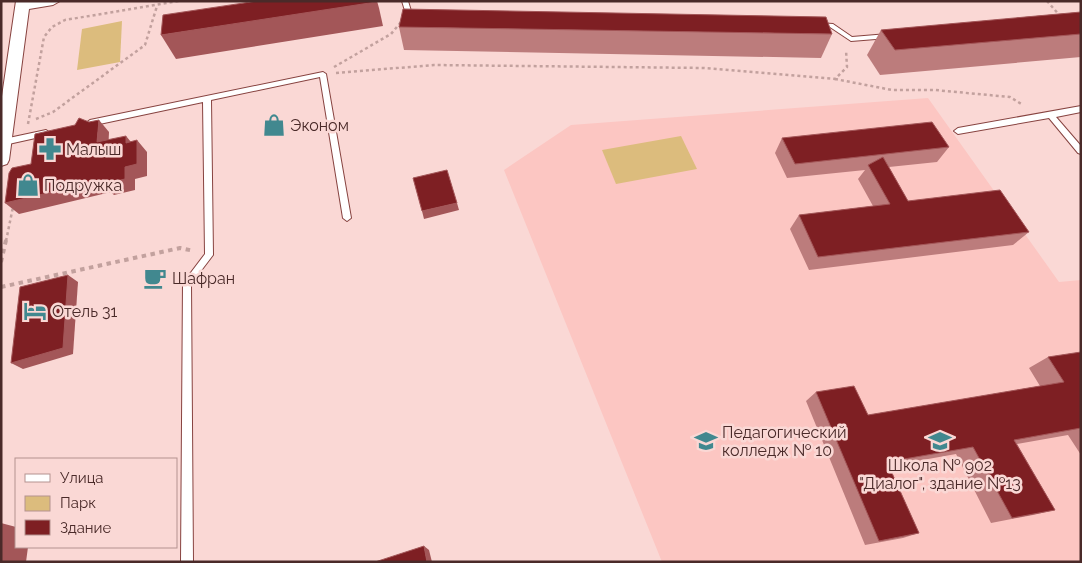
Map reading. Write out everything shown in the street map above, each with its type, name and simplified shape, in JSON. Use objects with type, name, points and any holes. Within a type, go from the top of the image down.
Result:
[{"type":"street","points":[[1,160],[23,3],[54,1]]},
{"type":"lane","points":[[405,1],[408,13],[428,14]]},
{"type":"lane","points":[[811,24],[831,25],[851,39],[899,35]]},
{"type":"lane","points":[[83,125],[323,74],[347,218]]},
{"type":"lane","points":[[187,562],[187,283],[209,255],[207,98]]},
{"type":"lane","points":[[958,131],[1081,109]]},
{"type":"lane","points":[[1051,115],[1081,151]]},
{"type":"lane","points":[[4,142],[54,131]]},
{"type":"path","points":[[25,137],[44,37],[52,27],[65,20],[179,1]]},
{"type":"path","points":[[1047,1],[1065,22]]},
{"type":"path","points":[[28,122],[53,112],[145,45],[157,6]]},
{"type":"path","points":[[323,74],[391,34],[408,13]]},
{"type":"path","points":[[835,79],[847,67],[845,48],[851,39]]},
{"type":"path","points":[[323,74],[434,65],[704,68],[835,79],[892,90],[935,90],[1010,97]]},
{"type":"path","points":[[1,262],[13,206]]},
{"type":"path","points":[[1,287],[180,248],[209,255]]},
{"type":"shaded area","name":"Педагогический колледж № 10","points":[[928,98],[1059,282],[1081,280],[1081,562],[662,562],[504,170],[571,125]]},
{"type":"green space","points":[[122,21],[120,62],[77,70],[82,29]]},
{"type":"green space","points":[[681,136],[697,169],[616,184],[602,150]]},
{"type":"building","points":[[257,1],[376,2],[161,35],[163,15]]},
{"type":"building","points":[[403,9],[826,17],[832,34],[399,27]]},
{"type":"building","points":[[1081,12],[1081,34],[895,50],[881,30]]},
{"type":"building","points":[[79,118],[89,122],[99,120],[97,142],[126,136],[126,143],[137,140],[137,164],[125,167],[125,179],[103,184],[103,180],[5,203],[9,173],[12,168],[31,164],[35,134],[75,125]]},
{"type":"building","points":[[932,122],[949,147],[795,164],[782,138]]},
{"type":"building","points":[[883,157],[908,201],[1000,190],[1029,232],[818,257],[799,215],[890,204],[868,165]]},
{"type":"building","points":[[447,170],[457,203],[422,211],[413,178]]},
{"type":"building","points":[[68,275],[63,348],[11,363],[20,287]]},
{"type":"building","points":[[1081,352],[1081,428],[1014,440],[1055,510],[1012,518],[973,447],[887,462],[919,533],[879,541],[816,392],[854,386],[868,415],[1064,382],[1048,357]]},
{"type":"building","points":[[424,546],[427,562],[375,562]]},
{"type":"place","name":"Эконом","points":[[274,125]]},
{"type":"place","name":"Малыш","points":[[50,149]]},
{"type":"place","name":"Подружка","points":[[28,185]]},
{"type":"place","name":"Шафран","points":[[155,278]]},
{"type":"place","name":"Отель 31","points":[[35,311]]},
{"type":"place","name":"Педагогический колледж № 10","points":[[706,441]]},
{"type":"place","name":"Школа № 902 \"Диалог\", здание №13","points":[[940,441]]}]
